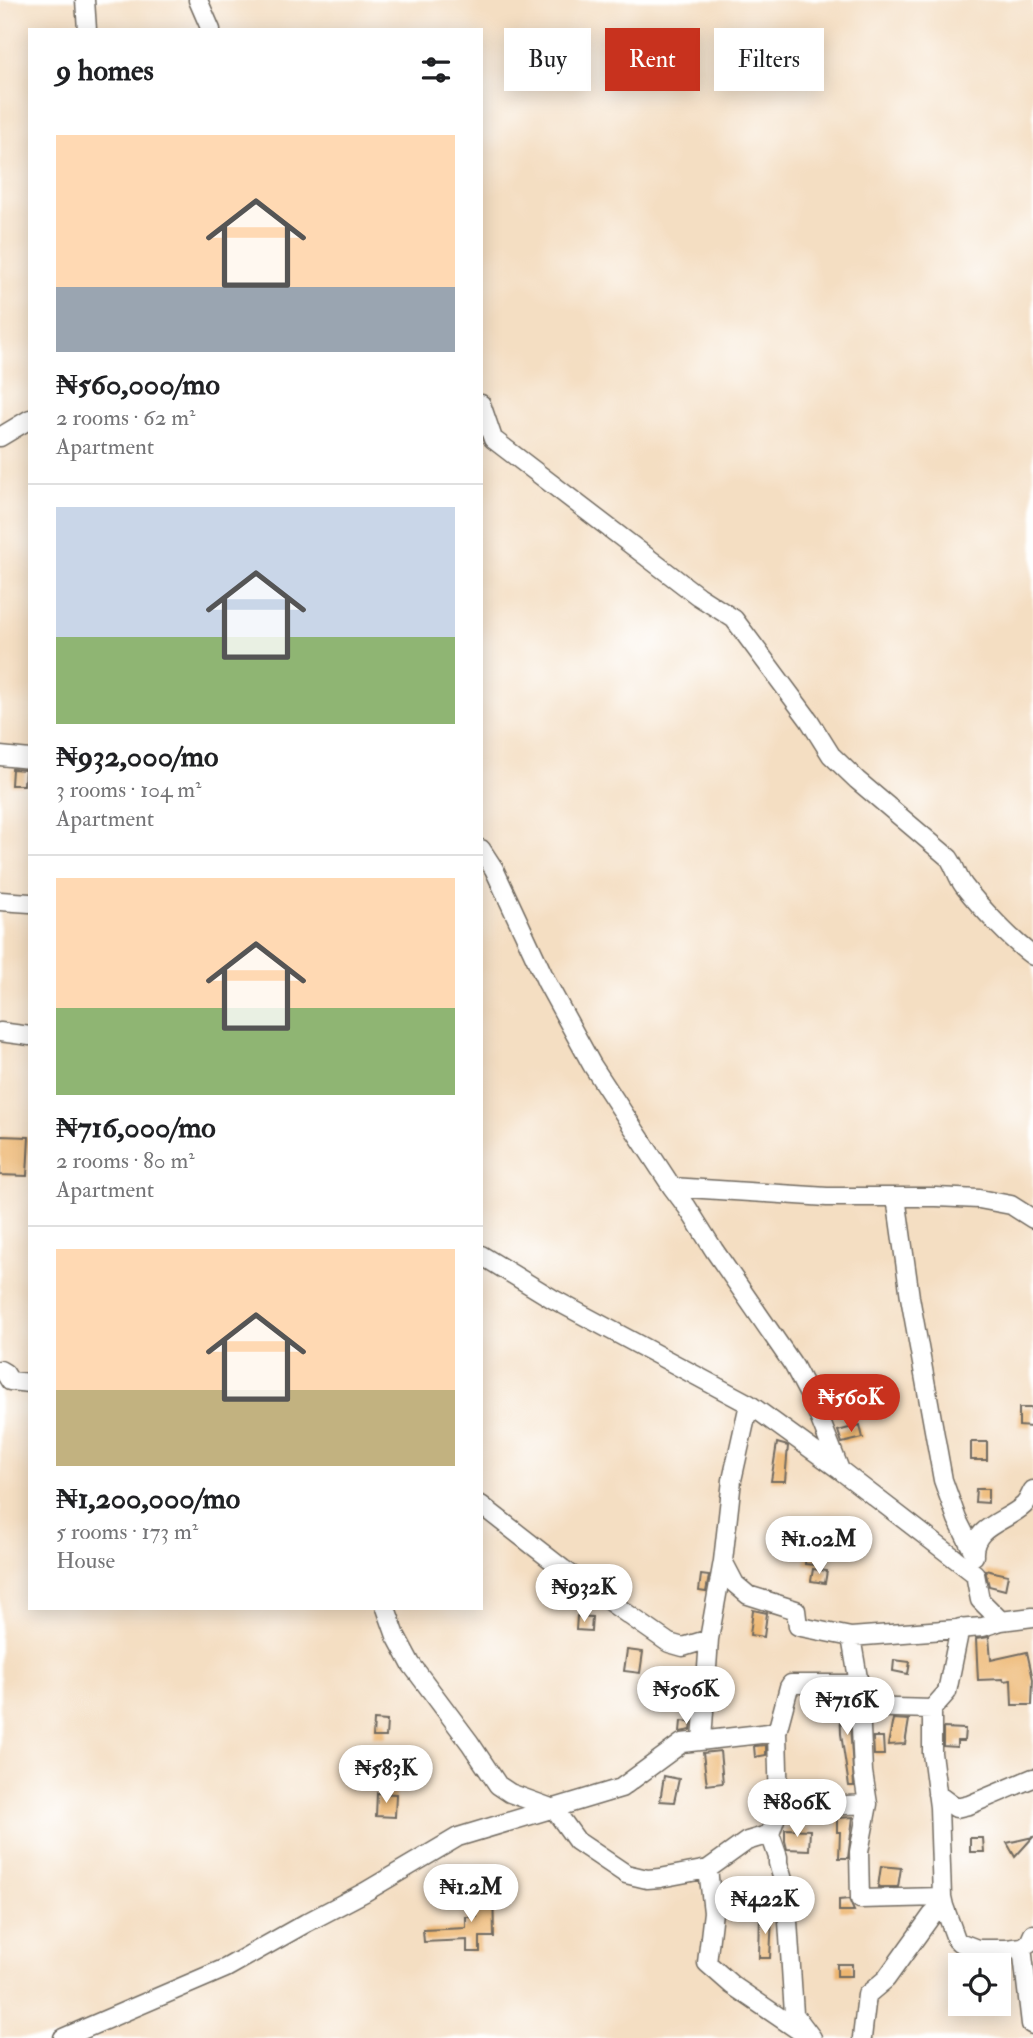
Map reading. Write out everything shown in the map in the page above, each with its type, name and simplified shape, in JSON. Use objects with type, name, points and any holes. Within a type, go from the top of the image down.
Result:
[{"type":"street","points":[[85,0],[88,28]]},
{"type":"street","points":[[198,0],[210,28]]},
{"type":"street","points":[[483,410],[493,439],[698,596],[734,619],[810,720],[831,755],[949,858],[966,889],[1033,957]]},
{"type":"street","points":[[0,437],[28,419]]},
{"type":"street","points":[[0,756],[28,759]]},
{"type":"street","points":[[483,852],[494,869],[547,983],[592,1065],[671,1187],[794,1366],[814,1404],[840,1471]]},
{"type":"street","points":[[0,901],[28,903]]},
{"type":"street","points":[[0,1032],[28,1036]]},
{"type":"street","points":[[671,1187],[827,1197],[979,1199],[1011,1205],[1033,1219]]},
{"type":"street","points":[[896,1197],[910,1297],[943,1480],[957,1519],[974,1551]]},
{"type":"street","points":[[483,1256],[553,1299],[750,1404],[975,1574]]},
{"type":"street","points":[[5,1376],[28,1382]]},
{"type":"street","points":[[5,1376],[28,1393]]},
{"type":"street","points":[[702,1740],[709,1639],[723,1560],[732,1480],[750,1404]]},
{"type":"street","points":[[1001,1620],[980,1600],[974,1551],[977,1539],[984,1531],[1022,1507],[1033,1490]]},
{"type":"street","points":[[483,1507],[563,1569],[669,1643],[683,1647],[709,1639]]},
{"type":"street","points":[[723,1560],[734,1584],[748,1595],[796,1610],[798,1626],[851,1637],[983,1628],[1001,1620],[1033,1617]]},
{"type":"street","points":[[386,1610],[411,1664],[470,1743],[489,1775],[510,1793],[554,1809],[577,1840],[626,1874],[660,1878],[708,1869],[747,1841],[770,1834]]},
{"type":"street","points":[[960,1628],[947,1692],[932,1709],[932,1753],[940,1811],[943,1901],[956,1939],[960,1942],[977,1949],[1007,1949],[1027,1941],[1033,2025]]},
{"type":"street","points":[[851,1637],[859,1684],[863,1772],[868,1804],[859,1852],[860,1899],[943,1901]]},
{"type":"street","points":[[811,2038],[794,2014],[786,1890],[770,1834],[779,1808],[777,1732],[791,1684],[859,1684]]},
{"type":"street","points":[[859,1707],[932,1709]]},
{"type":"street","points":[[63,2038],[226,1968],[365,1892],[450,1841],[621,1788],[681,1743],[777,1732]]},
{"type":"street","points":[[937,1794],[956,1808],[1033,1778]]},
{"type":"street","points":[[779,1808],[868,1804]]},
{"type":"street","points":[[708,1869],[713,1912],[707,1963],[732,1985],[811,2038]]},
{"type":"street","points":[[862,2038],[867,1995],[886,1979],[943,1901]]},
{"type":"building","points":[[12,769],[25,770],[24,785],[11,785]]},
{"type":"building","points":[[0,1136],[28,1137],[27,1176],[0,1175]]},
{"type":"building","points":[[1019,1408],[1032,1408],[1031,1427],[1019,1426]]},
{"type":"building","points":[[860,1425],[863,1438],[842,1443],[838,1431]]},
{"type":"building","points":[[971,1442],[987,1442],[987,1460],[971,1460]]},
{"type":"building","points":[[777,1443],[788,1446],[785,1481],[771,1481]]},
{"type":"building","points":[[976,1489],[988,1489],[988,1503],[975,1502]]},
{"type":"building","points":[[807,1543],[827,1546],[824,1566],[805,1564]]},
{"type":"building","points":[[813,1569],[827,1571],[825,1583],[811,1581]]},
{"type":"building","points":[[985,1570],[1008,1575],[1005,1590],[989,1586]]},
{"type":"building","points":[[701,1575],[709,1576],[706,1592],[699,1591]]},
{"type":"building","points":[[753,1610],[767,1613],[764,1637],[750,1635]]},
{"type":"building","points":[[577,1616],[592,1617],[591,1631],[576,1630]]},
{"type":"building","points":[[989,1637],[991,1660],[1027,1652],[1033,1679],[1032,1705],[1012,1705],[1011,1680],[978,1680],[976,1639]]},
{"type":"building","points":[[627,1650],[643,1652],[640,1673],[624,1671]]},
{"type":"building","points":[[894,1660],[910,1662],[908,1674],[893,1671]]},
{"type":"building","points":[[840,1695],[848,1695],[854,1786],[849,1786],[841,1734]]},
{"type":"building","points":[[893,1719],[909,1720],[905,1744],[888,1745]]},
{"type":"building","points":[[374,1720],[387,1721],[386,1737],[373,1737]]},
{"type":"building","points":[[681,1721],[692,1722],[691,1730],[680,1732]]},
{"type":"building","points":[[943,1728],[965,1729],[964,1741],[957,1741],[957,1747],[943,1746]]},
{"type":"building","points":[[873,1737],[883,1737],[884,1755],[874,1755]]},
{"type":"building","points":[[766,1745],[766,1755],[755,1757],[754,1746]]},
{"type":"building","points":[[720,1751],[723,1783],[707,1785],[703,1753]]},
{"type":"building","points":[[664,1776],[679,1779],[674,1802],[660,1801]]},
{"type":"building","points":[[377,1793],[396,1794],[395,1817],[376,1816]]},
{"type":"building","points":[[853,1817],[848,1858],[839,1858],[840,1832],[837,1832],[837,1818]]},
{"type":"building","points":[[785,1829],[810,1830],[809,1850],[787,1849]]},
{"type":"building","points":[[1033,1837],[1015,1857],[1007,1843]]},
{"type":"building","points":[[970,1838],[983,1838],[984,1852],[970,1852]]},
{"type":"building","points":[[881,1866],[901,1868],[898,1887],[878,1887]]},
{"type":"building","points":[[477,1885],[493,1885],[494,1937],[480,1937],[480,1952],[467,1952],[467,1940],[424,1942],[423,1930],[466,1928],[466,1917],[477,1917]]},
{"type":"building","points":[[849,1899],[854,1911],[839,1911],[839,1900]]},
{"type":"building","points":[[760,1915],[772,1916],[770,1958],[759,1958]]},
{"type":"building","points":[[837,1964],[852,1964],[852,1976],[837,1976]]}]
